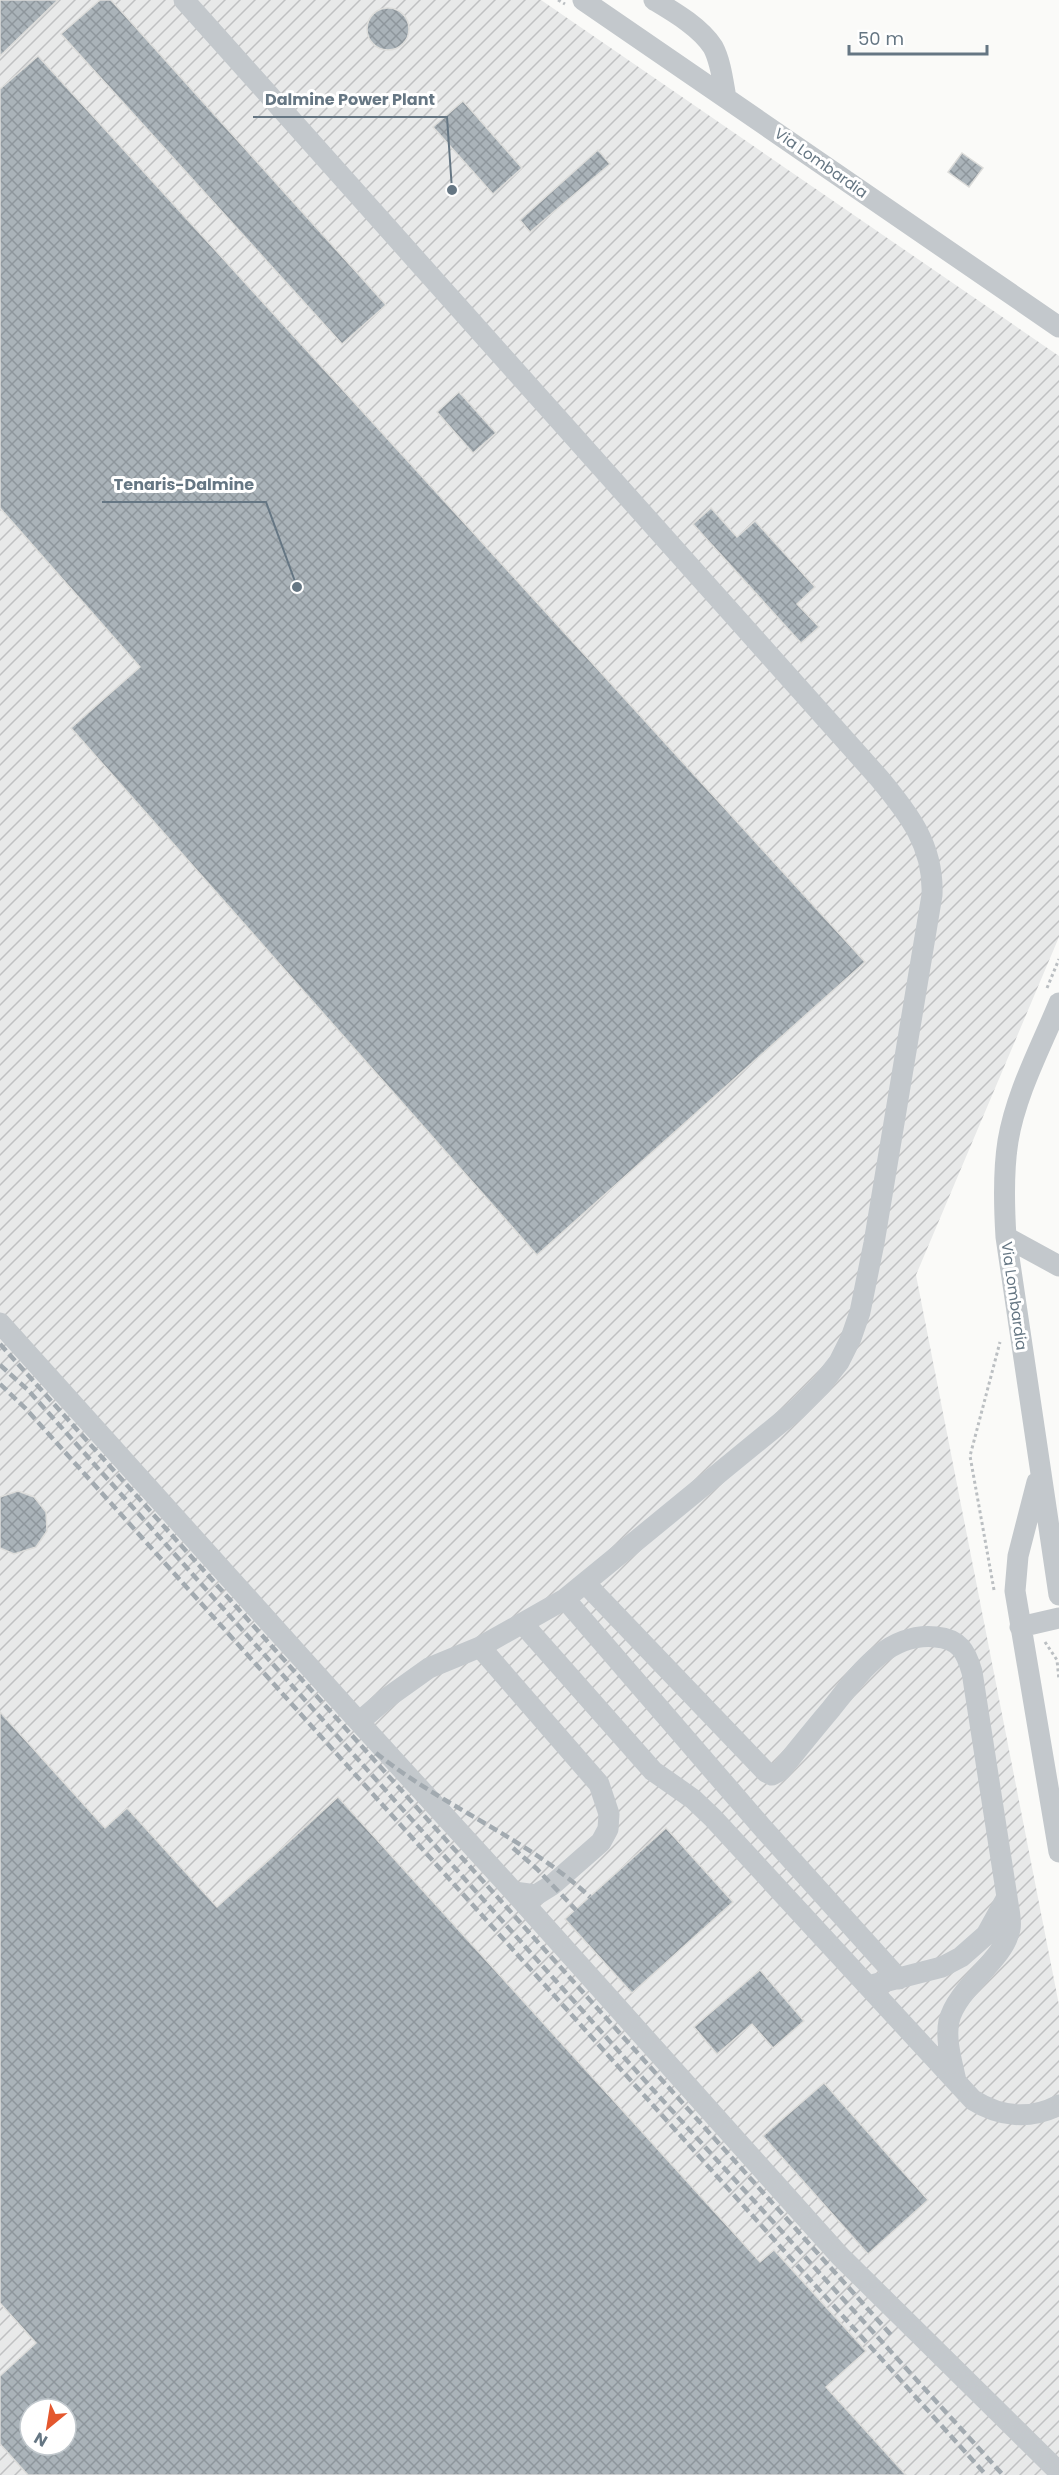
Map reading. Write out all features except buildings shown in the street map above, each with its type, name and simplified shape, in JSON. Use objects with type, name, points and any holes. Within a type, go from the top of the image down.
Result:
[{"type":"street","points":[[184,0],[879,778],[914,824],[931,864],[932,895],[874,1243],[860,1312],[847,1346],[834,1370],[796,1410],[565,1599],[480,1647],[429,1668],[387,1698],[359,1722]]},
{"type":"street","name":"Via Lombardia","points":[[583,0],[1059,327]]},
{"type":"street","points":[[654,0],[702,34],[713,48],[726,98]]},
{"type":"street","name":"Via Lombardia","points":[[1059,1003],[1020,1097],[1008,1140],[1004,1191],[1006,1237],[1059,1595]]},
{"type":"street","points":[[1006,1237],[1059,1266]]},
{"type":"street","points":[[0,1323],[840,2256],[1059,2472]]},
{"type":"street","points":[[1040,1473],[1016,1568],[1015,1592],[1059,1852]]},
{"type":"street","points":[[585,1583],[769,1774],[781,1770],[861,1672],[878,1655],[906,1640],[929,1637],[954,1641],[966,1652],[972,1672],[1010,1918],[1010,1932],[995,1956],[959,2000],[949,2022],[949,2047],[956,2081]]},
{"type":"street","points":[[565,1599],[761,1826],[898,1978]]},
{"type":"street","points":[[1020,1627],[1059,1617]]},
{"type":"street","points":[[523,1624],[652,1771],[693,1799],[706,1811],[973,2100],[984,2107],[1009,2115],[1036,2114],[1059,2105]]},
{"type":"street","points":[[480,1647],[599,1784],[609,1814],[608,1829],[601,1842],[552,1885],[536,1895],[514,1892]]},
{"type":"street","points":[[868,1986],[942,1967],[971,1950],[992,1927],[1006,1897]]},
{"type":"shaded area","points":[[0,0],[541,0],[1059,356],[1059,937],[916,1275],[1059,2005],[1059,2475],[0,2475]]},
{"type":"railway","points":[[0,1344],[893,2337]]},
{"type":"railway","points":[[0,1365],[28,1390],[656,2093],[1003,2475]]},
{"type":"railway","points":[[0,1384],[27,1410],[986,2475]]},
{"type":"railway","points":[[376,1753],[429,1790],[539,1857],[590,1897]]},
{"type":"railway","points":[[513,1848],[537,1869],[576,1910]]},
{"type":"place","name":"Dalmine Power Plant","points":[[452,190]]},
{"type":"place","name":"Tenaris-Dalmine","points":[[297,587]]}]
